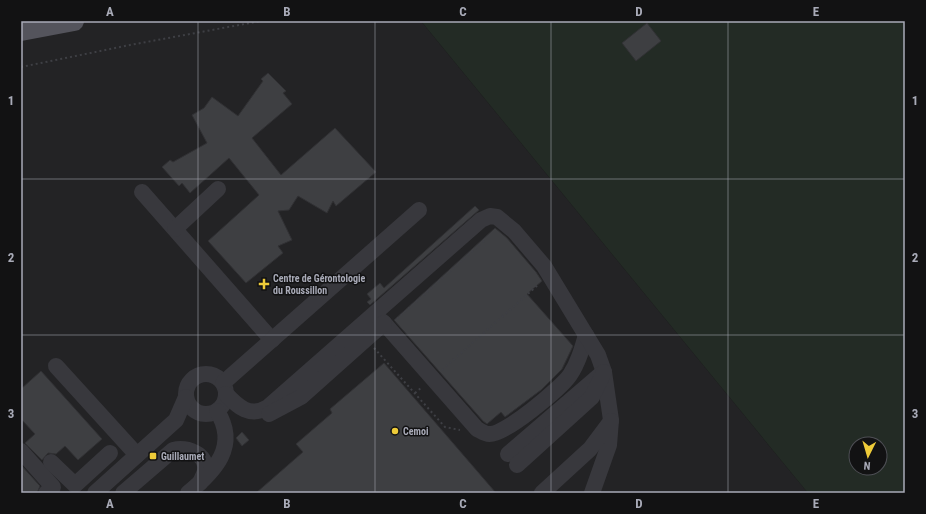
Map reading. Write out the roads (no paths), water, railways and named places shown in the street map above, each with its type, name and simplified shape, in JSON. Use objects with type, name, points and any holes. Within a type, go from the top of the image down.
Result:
[{"type":"main road","points":[[21,31],[74,21]]},
{"type":"street","points":[[175,230],[218,189]]},
{"type":"street","points":[[142,192],[272,340]]},
{"type":"street","points":[[176,420],[199,413],[205,414],[222,399],[272,340],[420,210]]},
{"type":"street","points":[[222,399],[252,418],[279,409],[301,397],[382,322],[481,220],[490,216],[497,217],[514,231],[549,275],[598,355],[604,372],[611,420],[609,445],[592,493]]},
{"type":"street","points":[[382,322],[477,429],[488,434],[495,433],[524,416],[569,376],[582,350],[586,335]]},
{"type":"street","points":[[56,366],[137,455]]},
{"type":"street","points":[[512,459],[604,372]]},
{"type":"street","points":[[95,493],[176,420],[186,397],[188,386],[196,377],[207,374],[213,375],[222,399],[226,441],[219,460],[211,473],[194,488]]},
{"type":"street","points":[[186,397],[191,407],[199,413]]},
{"type":"street","points":[[542,493],[590,449],[611,420]]},
{"type":"street","points":[[123,493],[173,450],[181,448],[190,449],[198,455],[203,463],[205,470],[194,488]]},
{"type":"street","points":[[21,451],[52,491]]},
{"type":"street","points":[[51,462],[80,489],[110,453]]},
{"type":"place","name":"Centre de Gérontologie du Roussillon","points":[[264,284]]},
{"type":"place","name":"Cemoi","points":[[395,431]]},
{"type":"place","name":"Guillaumet","points":[[153,456]]}]
